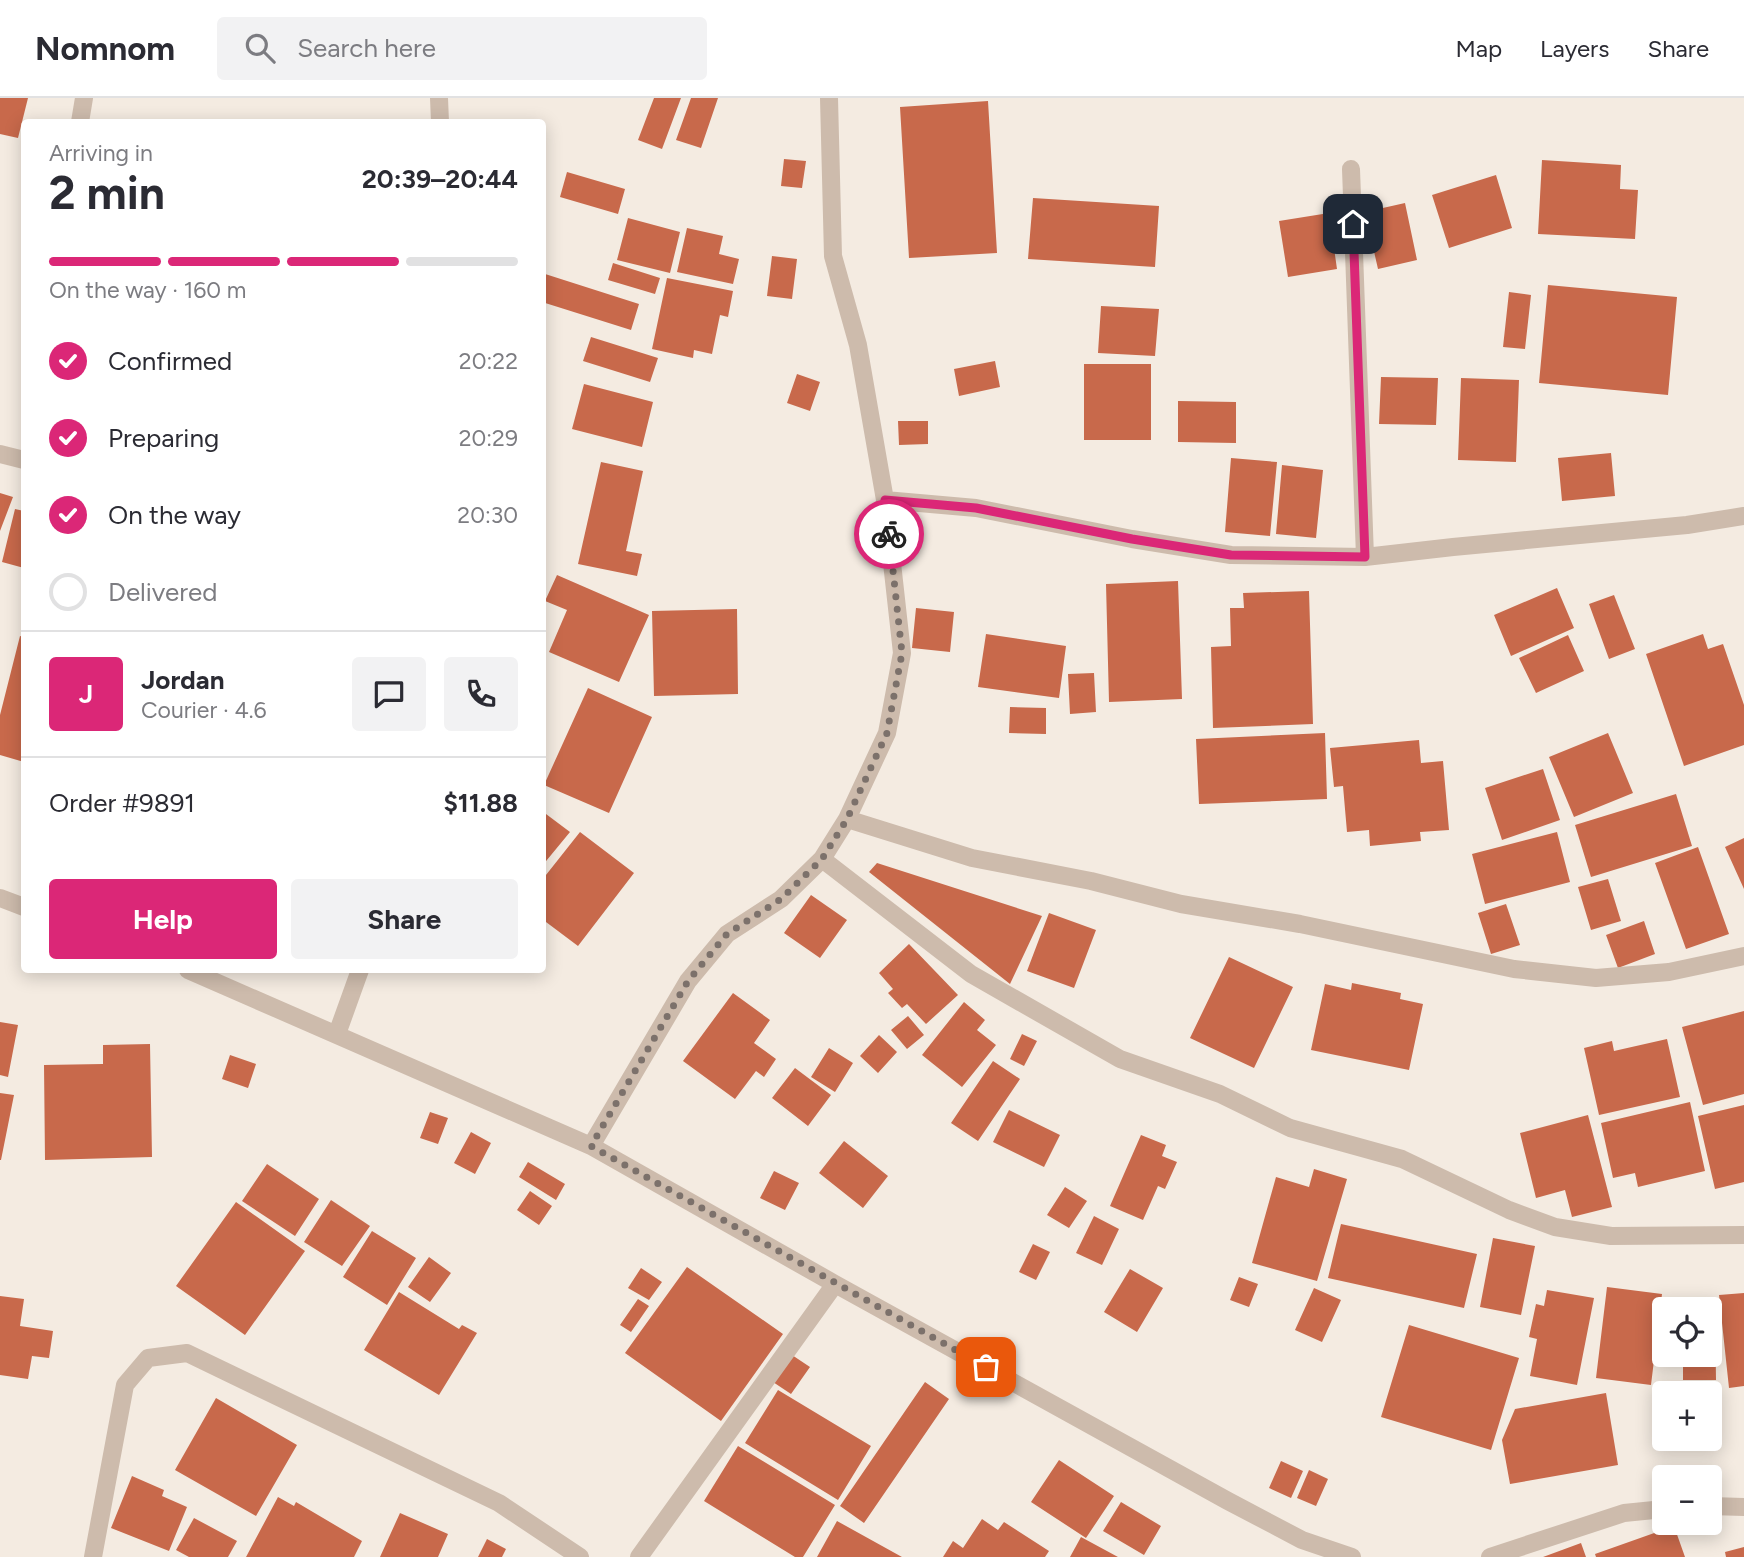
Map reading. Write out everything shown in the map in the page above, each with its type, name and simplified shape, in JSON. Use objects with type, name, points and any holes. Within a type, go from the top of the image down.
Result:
[{"type":"street","points":[[80,119],[84,98]]},
{"type":"street","points":[[439,98],[440,119]]},
{"type":"street","points":[[591,1146],[688,981],[727,934],[781,899],[822,859],[847,819],[887,733],[902,653],[885,500],[858,345],[833,256],[829,98]]},
{"type":"street","points":[[1351,169],[1365,557]]},
{"type":"street","points":[[0,454],[21,459]]},
{"type":"street","points":[[885,500],[976,508],[1132,539],[1231,555],[1365,557],[1687,525],[1744,516]]},
{"type":"street","points":[[847,819],[972,858],[1091,881],[1181,904],[1300,924],[1514,969],[1595,978],[1669,972],[1744,956]]},
{"type":"street","points":[[822,859],[971,974],[1120,1059],[1220,1094],[1290,1128],[1402,1159],[1509,1210],[1555,1227],[1611,1236],[1744,1235]]},
{"type":"street","points":[[0,898],[21,906]]},
{"type":"street","points":[[195,973],[591,1146],[1228,1501],[1302,1539],[1352,1557]]},
{"type":"street","points":[[337,1034],[359,973]]},
{"type":"street","points":[[639,1557],[835,1284]]},
{"type":"street","points":[[93,1557],[125,1385],[148,1358],[187,1353],[499,1503],[580,1557]]},
{"type":"street","points":[[1722,1506],[1744,1507]]},
{"type":"street","points":[[1490,1557],[1624,1513],[1652,1510]]},
{"type":"building","points":[[0,98],[28,98],[18,138],[0,134]]},
{"type":"building","points":[[654,98],[681,98],[662,149],[638,140]]},
{"type":"building","points":[[691,98],[718,98],[701,148],[676,140]]},
{"type":"building","points":[[988,101],[997,253],[909,258],[900,107]]},
{"type":"building","points":[[784,159],[806,161],[802,188],[781,186]]},
{"type":"building","points":[[1542,160],[1621,165],[1620,189],[1638,190],[1635,239],[1538,234]]},
{"type":"building","points":[[567,172],[625,189],[618,214],[560,197]]},
{"type":"building","points":[[1496,175],[1512,228],[1449,248],[1432,195]]},
{"type":"building","points":[[1033,198],[1159,206],[1155,267],[1028,259]]},
{"type":"building","points":[[1405,203],[1417,260],[1378,269],[1365,212]]},
{"type":"building","points":[[1329,213],[1337,269],[1288,277],[1279,221]]},
{"type":"building","points":[[628,218],[680,232],[670,273],[617,260]]},
{"type":"building","points":[[687,228],[723,236],[719,254],[739,259],[733,284],[677,272]]},
{"type":"building","points":[[772,256],[797,259],[792,299],[767,296]]},
{"type":"building","points":[[613,263],[660,278],[655,294],[608,280]]},
{"type":"building","points":[[546,274],[639,304],[631,330],[546,303]]},
{"type":"building","points":[[667,278],[733,291],[728,317],[720,315],[712,354],[694,350],[693,358],[652,349]]},
{"type":"building","points":[[1548,285],[1677,297],[1668,395],[1539,383]]},
{"type":"building","points":[[1509,292],[1531,295],[1525,349],[1503,347]]},
{"type":"building","points":[[1101,306],[1159,309],[1155,356],[1098,353]]},
{"type":"building","points":[[591,337],[658,358],[650,382],[583,361]]},
{"type":"building","points":[[995,361],[1000,387],[959,396],[954,369]]},
{"type":"building","points":[[1084,364],[1151,364],[1151,440],[1084,440]]},
{"type":"building","points":[[797,374],[820,382],[810,411],[787,403]]},
{"type":"building","points":[[1381,377],[1438,378],[1436,425],[1379,424]]},
{"type":"building","points":[[1461,378],[1519,380],[1516,462],[1458,460]]},
{"type":"building","points":[[584,384],[653,402],[642,447],[572,429]]},
{"type":"building","points":[[1178,401],[1236,402],[1236,443],[1178,442]]},
{"type":"building","points":[[898,421],[928,421],[928,444],[899,445]]},
{"type":"building","points":[[1611,453],[1615,496],[1562,501],[1558,458]]},
{"type":"building","points":[[1231,458],[1277,462],[1270,536],[1225,532]]},
{"type":"building","points":[[601,462],[643,471],[626,551],[642,554],[637,576],[578,564]]},
{"type":"building","points":[[1282,465],[1323,470],[1316,538],[1276,534]]},
{"type":"building","points":[[0,493],[13,497],[0,531]]},
{"type":"building","points":[[15,509],[21,510],[21,567],[2,562]]},
{"type":"building","points":[[557,575],[649,615],[619,682],[549,652],[567,610],[546,601]]},
{"type":"building","points":[[1178,581],[1182,699],[1109,702],[1106,584]]},
{"type":"building","points":[[1557,588],[1574,628],[1511,656],[1494,615]]},
{"type":"building","points":[[1309,591],[1313,724],[1213,728],[1211,647],[1231,646],[1230,608],[1244,608],[1243,593]]},
{"type":"building","points":[[1614,595],[1635,649],[1609,659],[1589,604]]},
{"type":"building","points":[[916,608],[954,612],[950,652],[912,648]]},
{"type":"building","points":[[737,609],[738,694],[654,696],[652,611]]},
{"type":"building","points":[[986,634],[1066,646],[1059,698],[978,687]]},
{"type":"building","points":[[1703,634],[1708,649],[1723,644],[1744,705],[1744,745],[1684,766],[1646,654]]},
{"type":"building","points":[[1568,635],[1584,671],[1536,693],[1519,658]]},
{"type":"building","points":[[21,636],[21,761],[0,755],[0,715]]},
{"type":"building","points":[[1094,673],[1096,712],[1070,714],[1068,674]]},
{"type":"building","points":[[588,688],[652,717],[609,813],[546,786]]},
{"type":"building","points":[[1010,707],[1046,708],[1046,734],[1009,733]]},
{"type":"building","points":[[1325,733],[1327,799],[1199,804],[1196,739]]},
{"type":"building","points":[[1608,733],[1633,793],[1574,817],[1549,757]]},
{"type":"building","points":[[1419,740],[1421,763],[1443,761],[1449,830],[1420,832],[1421,841],[1370,846],[1369,830],[1347,832],[1343,786],[1334,787],[1330,748]]},
{"type":"building","points":[[1543,769],[1560,820],[1502,840],[1485,788]]},
{"type":"building","points":[[1676,794],[1692,846],[1591,877],[1575,825]]},
{"type":"building","points":[[546,814],[570,832],[546,861]]},
{"type":"building","points":[[580,832],[634,873],[578,946],[546,922],[546,875]]},
{"type":"building","points":[[1557,832],[1570,882],[1485,904],[1472,854]]},
{"type":"building","points":[[1744,838],[1744,889],[1725,847]]},
{"type":"building","points":[[1698,847],[1729,934],[1686,949],[1655,863]]},
{"type":"building","points":[[877,863],[1042,916],[1010,984],[869,872]]},
{"type":"building","points":[[1608,879],[1621,921],[1591,930],[1578,887]]},
{"type":"building","points":[[811,895],[847,920],[820,958],[784,933]]},
{"type":"building","points":[[1506,904],[1520,945],[1491,954],[1478,913]]},
{"type":"building","points":[[1049,913],[1096,930],[1074,988],[1027,971]]},
{"type":"building","points":[[1644,921],[1655,954],[1618,968],[1606,935]]},
{"type":"building","points":[[909,944],[958,995],[926,1024],[907,1004],[902,1008],[888,993],[893,989],[879,973]]},
{"type":"building","points":[[1229,957],[1293,987],[1254,1068],[1190,1038]]},
{"type":"building","points":[[1352,983],[1401,993],[1400,999],[1423,1004],[1409,1070],[1311,1050],[1325,984],[1351,990]]},
{"type":"building","points":[[733,993],[770,1020],[754,1043],[776,1059],[764,1077],[756,1071],[735,1099],[683,1061]]},
{"type":"building","points":[[964,1002],[985,1020],[977,1030],[996,1045],[962,1087],[922,1055]]},
{"type":"building","points":[[1744,1011],[1744,1094],[1703,1105],[1682,1027]]},
{"type":"building","points":[[908,1016],[924,1035],[907,1049],[891,1030]]},
{"type":"building","points":[[0,1022],[18,1025],[8,1077],[0,1075]]},
{"type":"building","points":[[1022,1034],[1037,1041],[1024,1066],[1010,1059]]},
{"type":"building","points":[[879,1035],[897,1052],[878,1073],[860,1056]]},
{"type":"building","points":[[1667,1039],[1680,1097],[1599,1115],[1584,1048],[1612,1041],[1614,1051]]},
{"type":"building","points":[[150,1044],[152,1157],[45,1160],[44,1065],[103,1064],[103,1045]]},
{"type":"building","points":[[829,1048],[853,1063],[835,1092],[811,1077]]},
{"type":"building","points":[[230,1055],[256,1064],[248,1088],[222,1079]]},
{"type":"building","points":[[993,1061],[1020,1079],[978,1141],[951,1123]]},
{"type":"building","points":[[795,1068],[831,1095],[808,1126],[772,1098]]},
{"type":"building","points":[[0,1093],[14,1095],[1,1160],[0,1160]]},
{"type":"building","points":[[1690,1102],[1705,1171],[1638,1187],[1635,1173],[1613,1178],[1601,1123]]},
{"type":"building","points":[[1744,1105],[1744,1182],[1715,1189],[1698,1116]]},
{"type":"building","points":[[1009,1110],[1060,1135],[1044,1167],[993,1142]]},
{"type":"building","points":[[430,1112],[448,1118],[438,1144],[420,1138]]},
{"type":"building","points":[[1588,1115],[1612,1207],[1572,1217],[1565,1190],[1536,1198],[1520,1133]]},
{"type":"building","points":[[471,1132],[491,1143],[475,1174],[454,1163]]},
{"type":"building","points":[[1141,1135],[1166,1145],[1162,1156],[1177,1162],[1165,1189],[1158,1186],[1143,1220],[1110,1206]]},
{"type":"building","points":[[844,1141],[888,1176],[863,1208],[819,1173]]},
{"type":"building","points":[[528,1162],[565,1184],[556,1200],[519,1177]]},
{"type":"building","points":[[267,1164],[319,1199],[295,1236],[242,1201]]},
{"type":"building","points":[[1314,1169],[1347,1179],[1317,1281],[1252,1263],[1276,1177],[1309,1187]]},
{"type":"building","points":[[774,1171],[799,1183],[785,1210],[760,1198]]},
{"type":"building","points":[[1065,1187],[1087,1201],[1069,1228],[1047,1215]]},
{"type":"building","points":[[530,1191],[552,1206],[539,1225],[517,1210]]},
{"type":"building","points":[[331,1200],[370,1226],[342,1266],[304,1242]]},
{"type":"building","points":[[236,1202],[305,1251],[245,1335],[176,1286]]},
{"type":"building","points":[[1094,1216],[1119,1229],[1102,1265],[1076,1253]]},
{"type":"building","points":[[1341,1224],[1477,1254],[1464,1308],[1328,1278]]},
{"type":"building","points":[[372,1231],[416,1258],[387,1305],[343,1277]]},
{"type":"building","points":[[1493,1238],[1535,1246],[1521,1315],[1480,1307]]},
{"type":"building","points":[[1033,1244],[1050,1252],[1036,1280],[1019,1272]]},
{"type":"building","points":[[429,1257],[451,1273],[430,1302],[408,1287]]},
{"type":"building","points":[[687,1267],[783,1334],[721,1421],[625,1353]]},
{"type":"building","points":[[641,1268],[662,1282],[649,1300],[628,1288]]},
{"type":"building","points":[[1130,1269],[1163,1288],[1137,1332],[1104,1312]]},
{"type":"building","points":[[1239,1277],[1258,1284],[1249,1307],[1230,1300]]},
{"type":"building","points":[[1607,1287],[1662,1294],[1662,1297],[1652,1297],[1651,1385],[1596,1378]]},
{"type":"building","points":[[1314,1288],[1341,1300],[1322,1342],[1295,1330]]},
{"type":"building","points":[[1547,1290],[1594,1298],[1577,1385],[1530,1376],[1537,1339],[1529,1337],[1536,1304],[1544,1306]]},
{"type":"building","points":[[399,1292],[459,1329],[462,1325],[477,1333],[439,1395],[364,1350]]},
{"type":"building","points":[[1744,1293],[1744,1386],[1729,1388],[1722,1297],[1719,1295]]},
{"type":"building","points":[[0,1296],[24,1299],[20,1326],[53,1331],[49,1358],[32,1356],[28,1379],[0,1375]]},
{"type":"building","points":[[638,1299],[649,1306],[631,1332],[620,1325]]},
{"type":"building","points":[[1409,1325],[1519,1358],[1491,1450],[1381,1417]]},
{"type":"building","points":[[792,1355],[810,1367],[791,1394],[773,1382]]},
{"type":"building","points":[[1683,1367],[1716,1367],[1716,1380],[1683,1380]]},
{"type":"building","points":[[925,1382],[949,1399],[864,1523],[840,1506]]},
{"type":"building","points":[[778,1390],[871,1446],[838,1500],[745,1443]]},
{"type":"building","points":[[1606,1393],[1618,1465],[1510,1484],[1502,1440],[1515,1409]]},
{"type":"building","points":[[216,1398],[297,1445],[256,1516],[175,1470]]},
{"type":"building","points":[[738,1446],[835,1505],[803,1557],[795,1557],[704,1501]]},
{"type":"building","points":[[1059,1460],[1114,1496],[1086,1538],[1031,1502]]},
{"type":"building","points":[[1281,1461],[1303,1471],[1291,1498],[1269,1488]]},
{"type":"building","points":[[1309,1470],[1328,1479],[1316,1506],[1297,1498]]},
{"type":"building","points":[[132,1476],[164,1490],[162,1496],[187,1507],[169,1551],[111,1528]]},
{"type":"building","points":[[278,1497],[294,1506],[296,1502],[362,1541],[354,1557],[246,1557]]},
{"type":"building","points":[[1121,1502],[1161,1526],[1144,1555],[1103,1531]]},
{"type":"building","points":[[400,1513],[448,1534],[438,1557],[380,1557]]},
{"type":"building","points":[[194,1518],[237,1541],[228,1557],[189,1557],[176,1550]]},
{"type":"building","points":[[982,1519],[998,1530],[1004,1522],[1049,1551],[1045,1557],[943,1557],[953,1541],[963,1548]]},
{"type":"building","points":[[837,1521],[902,1557],[817,1557]]},
{"type":"building","points":[[1652,1534],[1677,1535],[1685,1557],[1596,1557],[1595,1554]]},
{"type":"building","points":[[1081,1537],[1118,1557],[1070,1557]]},
{"type":"building","points":[[487,1539],[506,1549],[502,1557],[478,1557]]},
{"type":"building","points":[[1581,1543],[1586,1557],[1543,1557]]},
{"type":"building","points":[[1744,1547],[1744,1557],[1726,1557],[1725,1552]]},
{"type":"way so far","points":[[889,534],[902,653],[887,733],[847,819],[822,859],[781,899],[727,934],[688,981],[591,1146],[986,1367]]},
{"type":"route","points":[[889,534],[885,500],[976,508],[1132,539],[1231,555],[1365,557],[1353,224]]}]
